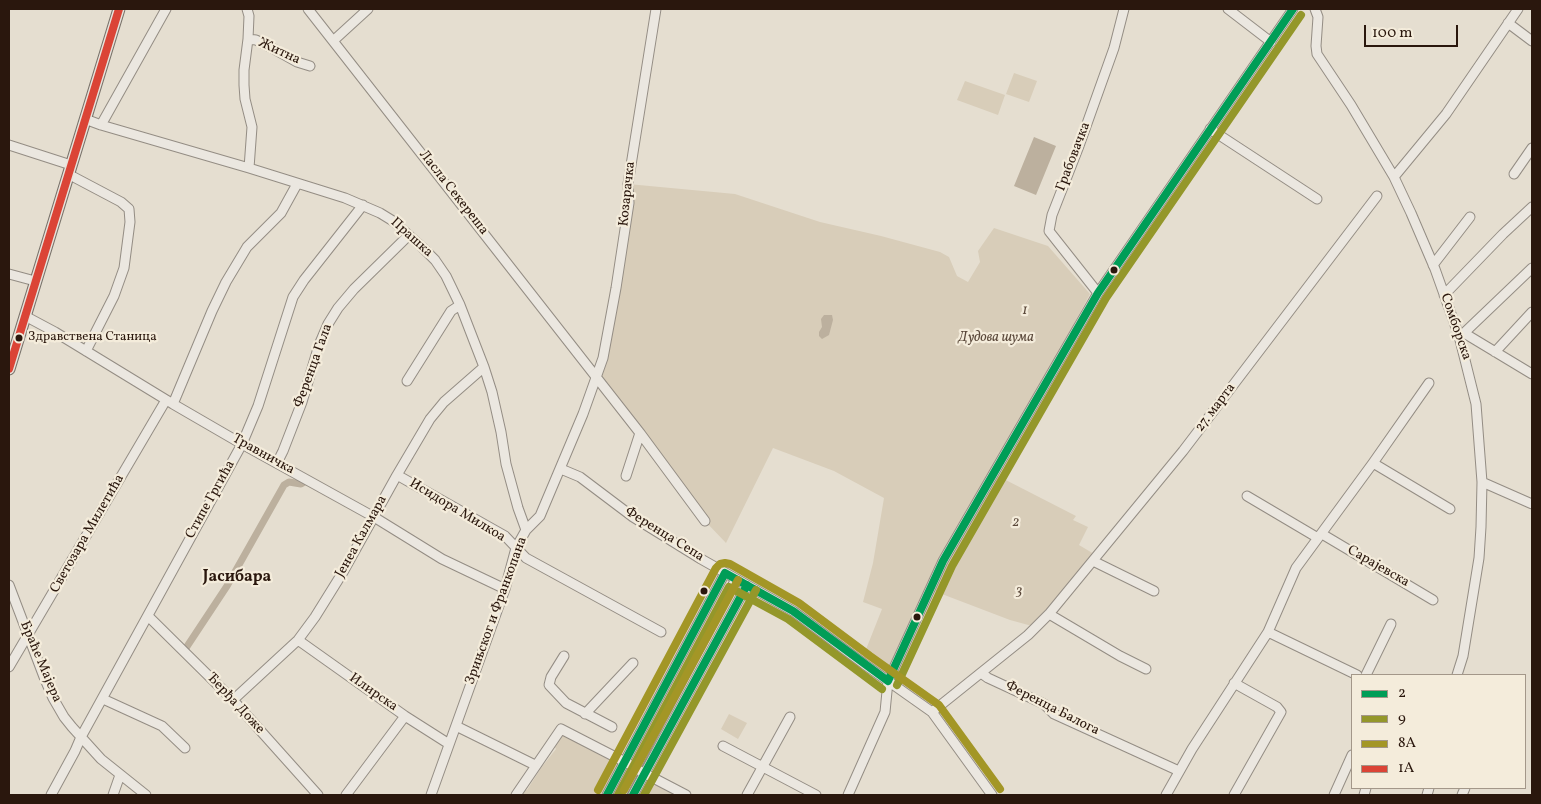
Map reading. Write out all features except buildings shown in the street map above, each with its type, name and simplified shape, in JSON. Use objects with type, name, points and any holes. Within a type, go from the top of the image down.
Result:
[{"type":"main road","points":[[9,369],[119,9]]},
{"type":"street","points":[[101,125],[166,9]]},
{"type":"street","points":[[247,9],[249,16],[248,39],[244,70],[245,98],[252,127],[249,168]]},
{"type":"street","name":"Ласла Секереша","points":[[308,9],[597,378]]},
{"type":"street","points":[[334,40],[368,9]]},
{"type":"street","name":"Козарачка","points":[[597,378],[603,358],[616,288],[628,203],[628,184],[656,9]]},
{"type":"street","name":"Грабовачка","points":[[1098,293],[1048,231],[1052,214],[1114,48],[1124,9]]},
{"type":"street","points":[[1228,9],[1271,42]]},
{"type":"street","points":[[849,795],[885,712],[888,681],[942,561],[1098,293],[1293,9]]},
{"type":"street","name":"Сомборска","points":[[1315,9],[1318,17],[1317,54],[1351,105],[1394,177],[1462,335],[1476,404],[1482,482],[1478,558],[1463,656],[1457,674]]},
{"type":"street","points":[[1394,177],[1446,114],[1518,9]]},
{"type":"street","points":[[1508,23],[1532,42]]},
{"type":"street","name":"Житна","points":[[248,39],[256,40],[297,62],[310,66]]},
{"type":"street","name":"Прашка","points":[[86,119],[345,198],[394,221],[409,235],[435,260],[446,276],[460,305],[492,392],[506,464],[526,530]]},
{"type":"street","points":[[1210,129],[1316,199]]},
{"type":"street","points":[[9,144],[70,170],[129,209],[130,222],[124,268],[114,296],[86,351]]},
{"type":"street","points":[[1514,174],[1532,148]]},
{"type":"street","name":"Светозара Милетића","points":[[9,667],[169,402],[226,282],[247,247],[281,213],[297,184]]},
{"type":"street","name":"27. марта","points":[[932,712],[1028,635],[1049,614],[1183,451],[1377,196]]},
{"type":"street","name":"Стипе Гргића","points":[[51,795],[242,444],[258,406],[294,297],[304,280],[362,205]]},
{"type":"street","points":[[1444,295],[1532,207]]},
{"type":"street","points":[[1433,265],[1470,217]]},
{"type":"street","name":"Ференца Гала","points":[[277,463],[302,402],[319,345],[328,324],[338,308],[354,289],[409,235]]},
{"type":"street","points":[[1532,268],[1462,335],[1532,374]]},
{"type":"street","points":[[9,274],[35,281]]},
{"type":"street","points":[[407,381],[451,311],[460,305]]},
{"type":"street","points":[[1495,352],[1532,312]]},
{"type":"street","name":"Травничка","points":[[25,316],[55,332],[169,402],[374,517],[442,560],[505,589]]},
{"type":"street","name":"Јенеа Калмара","points":[[234,700],[298,640],[343,572],[417,439],[434,413],[458,388],[484,367]]},
{"type":"street","points":[[597,378],[705,521]]},
{"type":"street","name":"Зрињског и Франкопана","points":[[430,795],[505,589],[516,548],[526,530],[540,516],[597,378]]},
{"type":"street","points":[[1166,795],[1234,683],[1268,632],[1296,568],[1429,383]]},
{"type":"street","points":[[626,476],[640,434]]},
{"type":"street","points":[[1373,463],[1450,509]]},
{"type":"street","name":"Ференца Сепа","points":[[561,468],[580,477],[633,517],[724,573],[793,611],[932,712],[992,795]]},
{"type":"street","name":"Исидора Милкоа","points":[[397,475],[505,536],[526,558],[661,632]]},
{"type":"street","points":[[1482,482],[1532,504]]},
{"type":"street","name":"Сарајевска","points":[[1247,496],[1433,600]]},
{"type":"street","points":[[1093,561],[1154,591]]},
{"type":"street","points":[[607,795],[724,573]]},
{"type":"street","points":[[621,795],[736,579]]},
{"type":"street","name":"Браће Мајера","points":[[9,585],[53,698],[64,717],[101,759],[146,795]]},
{"type":"street","points":[[633,795],[747,585]]},
{"type":"street","points":[[1049,614],[1120,656],[1146,669]]},
{"type":"street","name":"Ђерђа Доже","points":[[148,616],[234,700],[318,795]]},
{"type":"street","points":[[1366,674],[1391,624]]},
{"type":"street","points":[[1268,632],[1355,674]]},
{"type":"street","name":"Илирска","points":[[298,640],[405,716],[449,744]]},
{"type":"street","points":[[564,656],[551,677],[549,685],[566,703],[612,727]]},
{"type":"street","points":[[585,714],[633,663]]},
{"type":"street","name":"Ференца Балога","points":[[981,673],[1044,704],[1054,714],[1179,771]]},
{"type":"street","points":[[1234,683],[1277,707],[1281,712],[1234,795]]},
{"type":"street","points":[[103,699],[162,726],[185,748]]},
{"type":"street","points":[[346,795],[405,716]]},
{"type":"street","points":[[747,795],[790,717]]},
{"type":"street","points":[[456,726],[536,764]]},
{"type":"street","points":[[516,795],[561,729],[686,795]]},
{"type":"street","points":[[723,746],[814,795]]},
{"type":"street","points":[[1334,795],[1351,757]]},
{"type":"street","points":[[113,795],[120,775]]},
{"type":"green space","points":[[1014,73],[1037,81],[1029,102],[1006,94]]},
{"type":"green space","points":[[965,81],[1005,95],[998,115],[957,100]]},
{"type":"green space","points":[[628,184],[735,194],[820,222],[940,252],[949,257],[957,276],[968,282],[980,262],[978,251],[994,228],[1048,246],[1090,294],[940,558],[887,677],[861,662],[882,609],[863,602],[873,563],[884,498],[834,471],[773,448],[726,543],[705,521],[597,378],[603,357]]},
{"type":"green space","name":"3","points":[[996,475],[1076,516],[1073,520],[1088,527],[1079,545],[1094,554],[1049,609],[1032,626],[1010,620],[934,591],[947,561]]},
{"type":"green space","points":[[729,714],[747,723],[738,739],[721,729]]},
{"type":"green space","points":[[562,731],[623,763],[621,767],[617,767],[601,795],[518,795],[523,789],[527,790],[556,749],[553,744]]},
{"type":"green space","points":[[624,769],[629,771],[616,795],[609,795]]},
{"type":"green space","points":[[645,776],[681,795],[638,795]]},
{"type":"shaded area","points":[[1034,137],[1056,146],[1036,195],[1014,186]]},
{"type":"shaded area","points":[[824,315],[832,315],[833,320],[829,335],[822,339],[819,336],[819,332],[822,327],[821,319]]},
{"type":"waterway","points":[[184,651],[227,586],[284,485],[289,482],[301,484],[308,480]]},
{"type":"transit line","name":"1A","points":[[9,369],[119,9]]},
{"type":"transit line","name":"2","points":[[888,681],[943,561],[1098,293],[1293,9]]},
{"type":"transit line","name":"9","points":[[897,685],[952,566],[1106,298],[1301,15]]},
{"type":"transit line","name":"8A","points":[[598,790],[716,568],[720,564],[725,563],[799,603],[939,705],[1000,789]]},
{"type":"transit line","name":"2","points":[[607,795],[725,573],[793,611],[888,681]]},
{"type":"transit line","name":"8A","points":[[624,790],[738,580]]},
{"type":"transit line","name":"2","points":[[633,795],[747,585]]},
{"type":"transit line","name":"9","points":[[618,795],[729,587],[788,619],[882,689]]},
{"type":"transit line","name":"9","points":[[644,795],[756,590]]},
{"type":"place","name":"Здравствена Станица","points":[[19,338]]},
{"type":"district","name":"Јасибара","points":[[237,578]]},
{"type":"park label","name":"1","points":[[1025,311]]},
{"type":"park label","name":"Дудова шума","points":[[996,338]]}]
